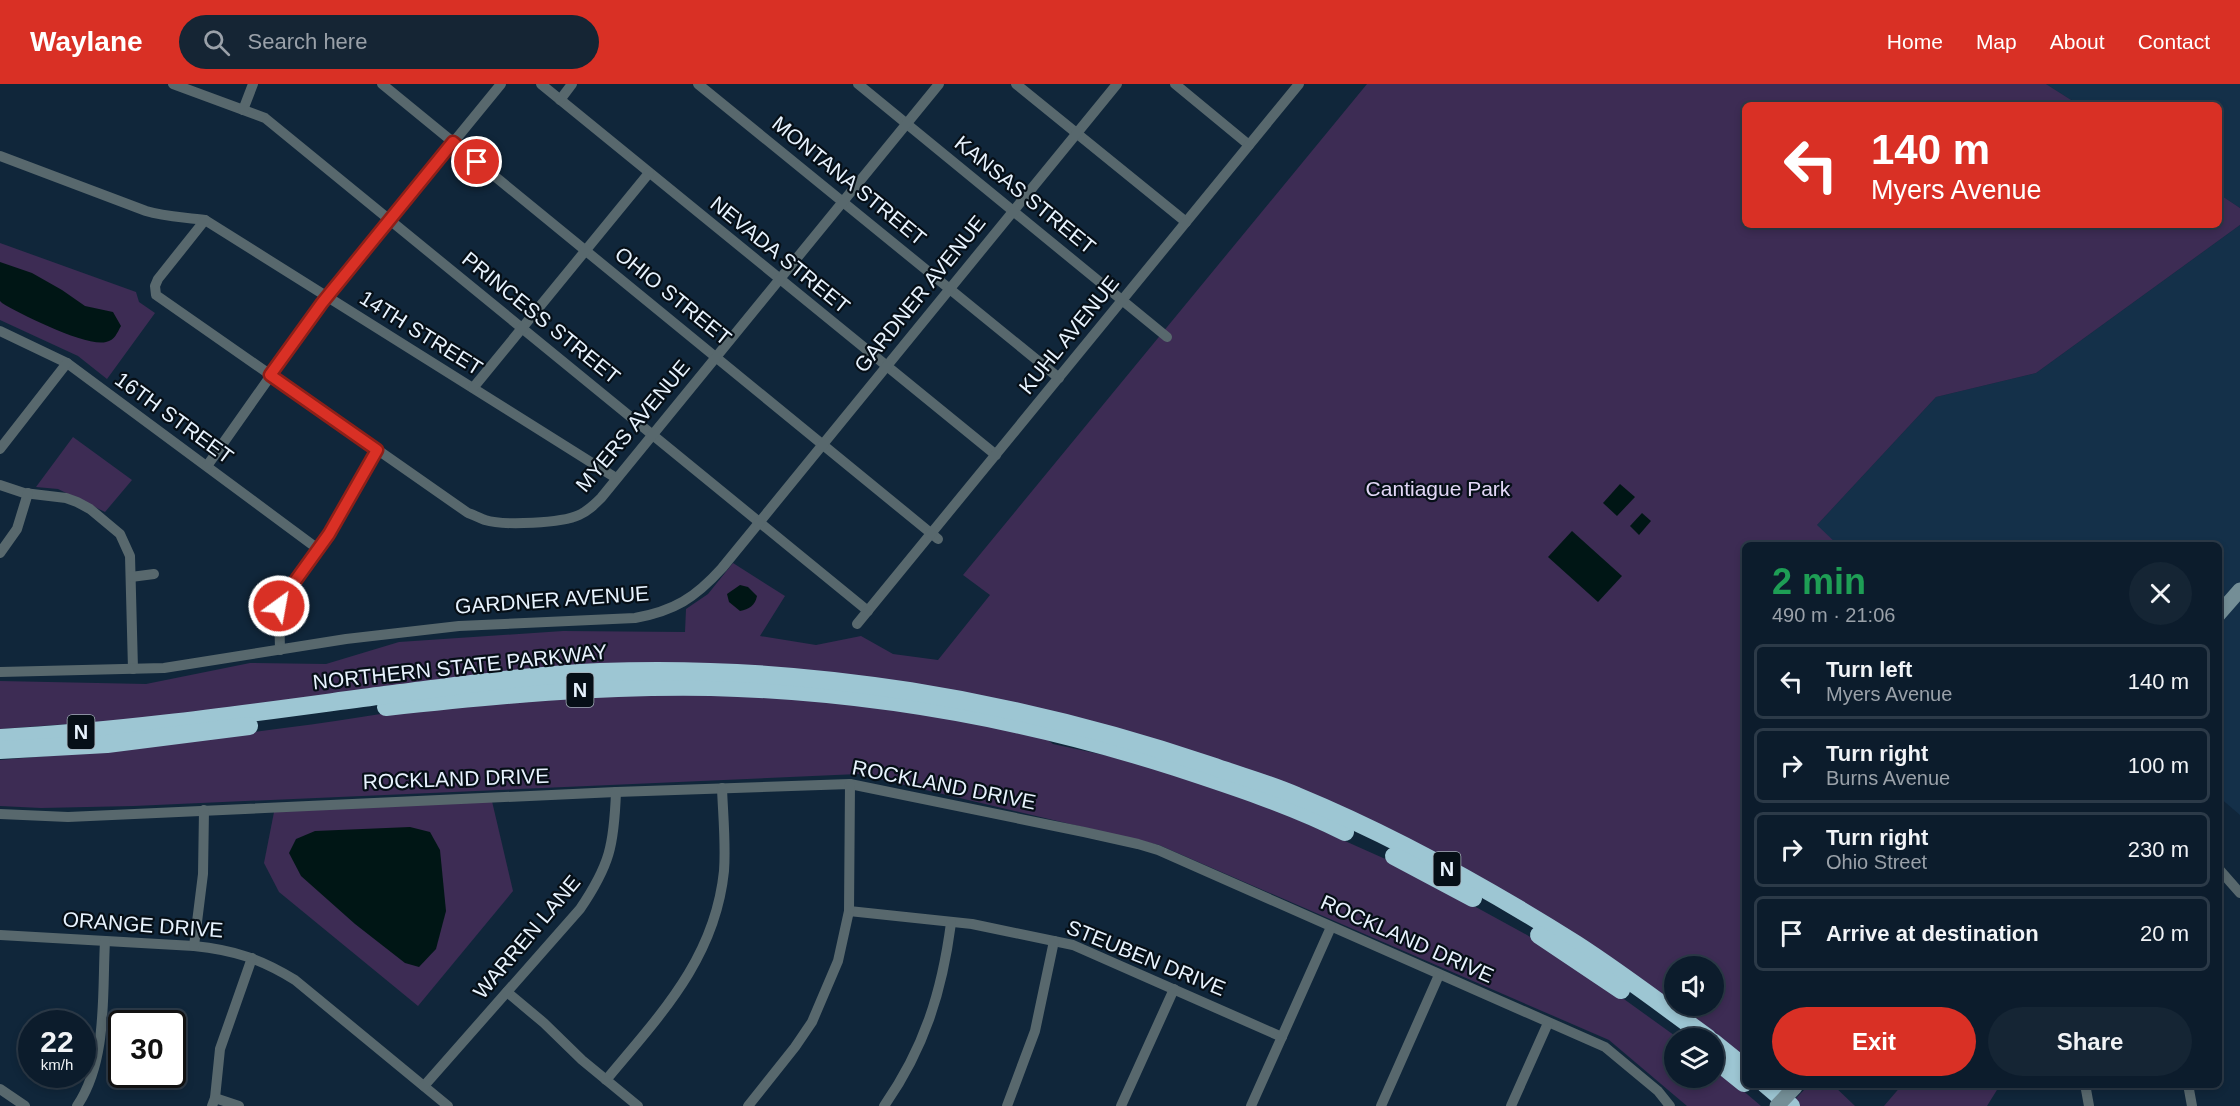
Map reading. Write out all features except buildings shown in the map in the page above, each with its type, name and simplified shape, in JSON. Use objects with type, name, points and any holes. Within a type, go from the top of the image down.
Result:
[{"type":"highway","name":"NORTHERN STATE PARKWAY","points":[[0,738],[162,725],[500,681],[599,672],[710,672],[777,676],[891,688],[1062,722],[1157,755],[1293,794],[1432,861],[1578,946],[1694,1028]]},
{"type":"highway","name":"NORTHERN STATE PARKWAY","points":[[0,750],[165,738],[453,700],[624,687],[679,687],[821,694],[956,712],[1120,743]]},
{"type":"highway","name":"NORTHERN STATE PARKWAY","points":[[1157,755],[1285,805],[1408,862],[1535,933],[1675,1028]]},
{"type":"highway","points":[[1724,1051],[1742,1064]]},
{"type":"highway","points":[[1724,1067],[1742,1082]]},
{"type":"highway","points":[[1750,1088],[1772,1106]]},
{"type":"highway","points":[[1771,1088],[1791,1106]]},
{"type":"main road","points":[[2222,610],[2240,590]]},
{"type":"main road","points":[[1776,1106],[1794,1088]]},
{"type":"street","name":"PRINCESS STREET","points":[[173,84],[265,118],[868,611]]},
{"type":"street","points":[[243,110],[253,84]]},
{"type":"street","name":"OHIO STREET","points":[[382,84],[935,536]]},
{"type":"street","points":[[207,466],[327,297],[501,84]]},
{"type":"street","name":"NEVADA STREET","points":[[541,84],[996,455]]},
{"type":"street","points":[[560,99],[572,84]]},
{"type":"street","name":"MONTANA STREET","points":[[698,84],[1059,378]]},
{"type":"street","name":"KANSAS STREET","points":[[858,84],[1167,337]]},
{"type":"street","name":"MYERS AVENUE","points":[[205,220],[155,286],[156,295],[468,513],[497,522],[541,522],[573,518],[591,508],[939,84]]},
{"type":"street","points":[[1017,84],[1186,222]]},
{"type":"street","name":"GARDNER AVENUE","points":[[0,672],[164,668],[346,639],[459,626],[634,618],[656,614],[682,604],[703,589],[760,522],[1117,84]]},
{"type":"street","points":[[1175,84],[1249,145]]},
{"type":"street","name":"KUHL AVENUE","points":[[857,624],[935,536],[996,455],[1299,84]]},
{"type":"street","points":[[0,156],[146,211],[163,216],[205,220]]},
{"type":"street","points":[[473,388],[649,172]]},
{"type":"street","name":"14TH STREET","points":[[205,220],[616,478]]},
{"type":"street","name":"16TH STREET","points":[[0,331],[67,363],[318,549]]},
{"type":"street","points":[[0,449],[67,363]]},
{"type":"street","points":[[280,650],[279,606],[329,534],[377,450]]},
{"type":"street","points":[[0,485],[28,494],[66,498],[77,502],[90,509],[120,534],[130,556],[133,669]]},
{"type":"street","points":[[0,553],[17,529],[28,494]]},
{"type":"street","points":[[131,577],[154,574]]},
{"type":"street","points":[[748,1106],[812,1022],[838,961],[849,911],[850,784]]},
{"type":"street","name":"ROCKLAND DRIVE","points":[[0,814],[68,817],[616,792],[850,784],[1158,850],[1605,1047],[1658,1091],[1670,1106]]},
{"type":"street","points":[[606,1080],[676,995],[695,964],[707,938],[719,898],[724,869],[722,788]]},
{"type":"street","name":"WARREN LANE","points":[[424,1086],[580,909],[599,881],[609,855],[613,836],[616,792]]},
{"type":"street","points":[[194,946],[203,874],[204,810]]},
{"type":"street","points":[[2222,873],[2240,893]]},
{"type":"street","name":"STEUBEN DRIVE","points":[[849,911],[972,924],[1082,949],[1282,1037]]},
{"type":"street","points":[[884,1106],[904,1076],[926,1030],[939,992],[951,923]]},
{"type":"street","points":[[1251,1106],[1331,927]]},
{"type":"street","name":"ORANGE DRIVE","points":[[0,935],[194,946],[224,949],[252,957],[273,966],[295,980],[448,1106]]},
{"type":"street","points":[[77,1106],[82,1099],[95,1062],[100,1027],[105,941]]},
{"type":"street","points":[[1007,1106],[1035,1031],[1054,941]]},
{"type":"street","points":[[239,1106],[213,1102],[220,1049],[227,1023],[252,957]]},
{"type":"street","points":[[1381,1106],[1440,975]]},
{"type":"street","points":[[1121,1106],[1174,989]]},
{"type":"street","points":[[507,992],[638,1106]]},
{"type":"street","points":[[1511,1106],[1548,1023]]},
{"type":"street","points":[[2086,1088],[2090,1106]]},
{"type":"street","points":[[2189,1088],[2192,1106]]},
{"type":"street","points":[[0,1089],[26,1106]]},
{"type":"shaded area","points":[[2046,84],[2240,84],[2240,208],[2222,196],[2222,102],[2074,102]]},
{"type":"shaded area","points":[[2240,225],[2240,815],[2222,800],[2222,542],[1835,542],[1816,526],[1936,397],[2036,373]]},
{"type":"shaded area","points":[[0,262],[32,273],[85,306],[113,312],[121,326],[117,334],[112,340],[106,342],[84,340],[2,303],[0,301]]},
{"type":"shaded area","points":[[1620,484],[1635,497],[1617,516],[1603,503]]},
{"type":"shaded area","points":[[1642,513],[1651,521],[1639,535],[1630,526]]},
{"type":"shaded area","points":[[1572,531],[1622,576],[1598,602],[1548,557]]},
{"type":"shaded area","points":[[740,585],[748,587],[757,596],[751,606],[740,611],[729,602],[727,594]]},
{"type":"shaded area","points":[[410,827],[430,832],[440,850],[446,911],[436,949],[419,967],[405,963],[355,924],[301,876],[289,853],[296,839],[315,831]]},
{"type":"green space","name":"Cantiague Park","points":[[1367,84],[2046,84],[2074,102],[1742,102],[1742,228],[2222,228],[2222,196],[2240,208],[2240,225],[2036,373],[1936,397],[1817,525],[1835,542],[1742,542],[1742,1058],[1724,1044],[1724,1028],[1705,1028],[1688,1016],[1724,1016],[1724,956],[1664,956],[1664,998],[1604,955],[1515,897],[1384,829],[1292,789],[1169,744],[1150,766],[1269,807],[1401,866],[1527,935],[1610,989],[1664,1028],[1664,1087],[1609,1040],[1159,845],[858,774],[134,806],[41,808],[0,806],[0,760],[178,742],[448,704],[599,692],[706,692],[852,704],[996,727],[1044,737],[1053,744],[1118,758],[1135,734],[931,690],[783,672],[732,668],[632,666],[520,672],[152,718],[0,729],[0,681],[146,684],[250,663],[326,664],[399,642],[563,631],[685,632],[686,609],[708,594],[733,563],[785,596],[760,636],[816,645],[861,636],[893,654],[938,660],[990,595],[963,575]]},
{"type":"green space","points":[[0,243],[136,292],[139,302],[155,313],[107,379],[78,356],[0,320]]},
{"type":"green space","points":[[73,437],[132,480],[105,512],[58,489],[36,487]]},
{"type":"green space","points":[[491,797],[513,891],[418,1006],[279,892],[264,863],[275,807]]},
{"type":"green space","name":"Cantiague Park","points":[[1724,1074],[1761,1106],[1687,1106],[1666,1088],[1724,1088]]},
{"type":"green space","points":[[1806,1088],[1836,1088],[1855,1106],[1799,1106],[1793,1101]]},
{"type":"green space","points":[[1899,1088],[1998,1088],[1987,1106],[1884,1106]]},
{"type":"route","points":[[279,606],[329,534],[377,450],[270,375],[322,303],[453,142],[477,162]]}]
